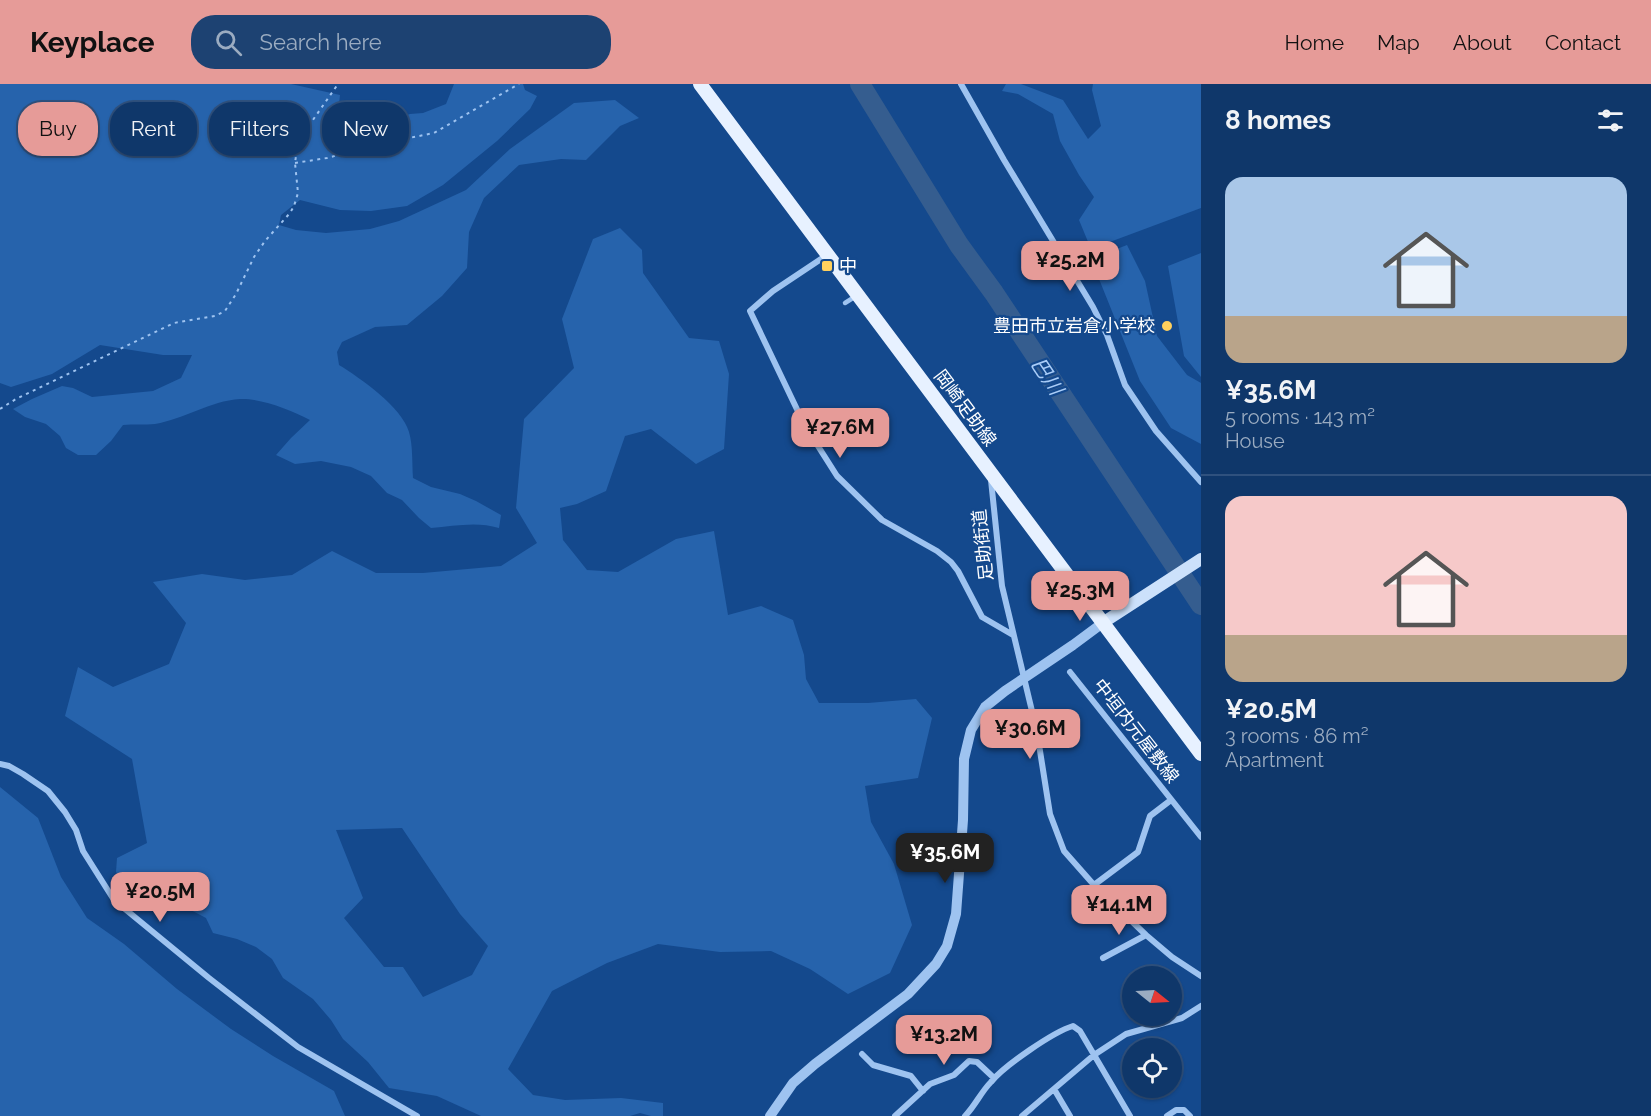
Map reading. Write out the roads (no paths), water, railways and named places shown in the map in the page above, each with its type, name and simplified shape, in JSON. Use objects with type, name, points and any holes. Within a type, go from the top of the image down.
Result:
[{"type":"main road","name":"岡崎足助線","points":[[700,84],[1201,754]]},
{"type":"main road","points":[[1104,622],[1201,559]]},
{"type":"street","points":[[961,84],[1093,307],[1107,335],[1125,385],[1156,431],[1201,482]]},
{"type":"street","points":[[828,254],[773,291],[750,311],[804,424],[837,476],[882,520],[937,551],[951,562],[982,616],[1013,635]]},
{"type":"street","name":"足助街道","points":[[990,473],[1002,586],[1037,732],[1050,814],[1064,851],[1094,885],[1146,936],[1201,976]]},
{"type":"street","points":[[770,1116],[794,1083],[807,1070],[908,994],[936,964],[947,946],[956,914],[963,820],[964,759],[971,730],[985,707],[1104,622]]},
{"type":"street","name":"中垣内元屋敷線","points":[[1070,672],[1201,837]]},
{"type":"street","points":[[0,764],[9,766],[48,791],[76,830],[83,850],[114,900],[298,1047],[417,1116]]},
{"type":"street","points":[[1094,885],[1138,852],[1149,816],[1171,800]]},
{"type":"street","points":[[1103,958],[1146,936]]},
{"type":"street","points":[[1022,1116],[1094,1055],[1126,1034],[1182,1018],[1201,1006]]},
{"type":"street","points":[[965,1116],[994,1078],[1059,1032],[1073,1026],[1080,1031],[1130,1116]]},
{"type":"street","points":[[862,1054],[873,1065],[911,1076],[923,1091]]},
{"type":"street","points":[[895,1116],[930,1084],[954,1075],[969,1061],[977,1062],[994,1078]]},
{"type":"street","points":[[1054,1089],[1070,1116]]},
{"type":"street","points":[[1167,1116],[1176,1110],[1184,1110],[1190,1116]]},
{"type":"lane","points":[[845,303],[858,295]]},
{"type":"waterway","name":"巴川","points":[[860,84],[959,245],[994,293],[1201,605]]},
{"type":"place","name":"中","points":[[827,266]]},
{"type":"place","name":"豊田市立岩倉小学校","points":[[1167,326]]}]
